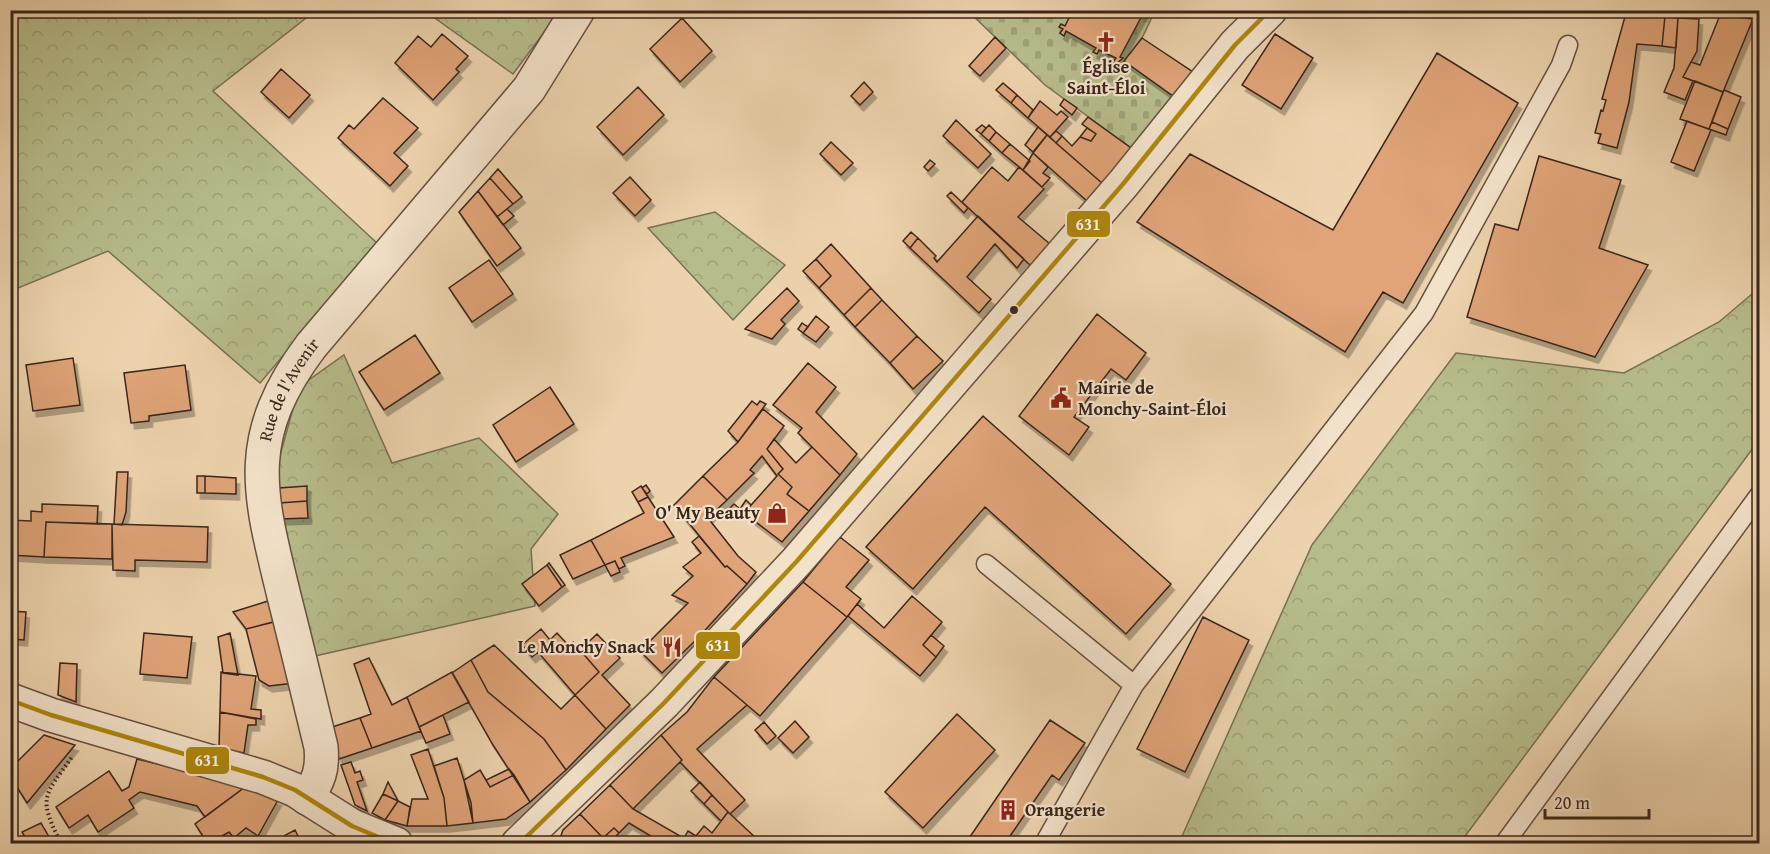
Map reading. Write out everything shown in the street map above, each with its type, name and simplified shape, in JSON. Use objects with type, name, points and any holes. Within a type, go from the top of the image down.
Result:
[{"type":"street","name":"Rue de l'Avenir","points":[[307,798],[320,779],[321,747],[264,514],[263,458],[271,415],[285,384],[311,346],[529,89],[578,10]]},
{"type":"street","points":[[518,843],[664,703],[797,561],[1123,184],[1235,45],[1270,10]]},
{"type":"street","points":[[10,700],[237,768],[295,790],[359,835],[396,843]]},
{"type":"lane","points":[[1044,843],[1134,686],[1424,313],[1561,65],[1568,45]]},
{"type":"lane","points":[[1504,843],[1760,494]]},
{"type":"lane","points":[[986,564],[1134,686]]},
{"type":"path","points":[[61,843],[46,812],[47,792],[94,727]]},
{"type":"green space","points":[[11,11],[315,11],[213,91],[378,244],[260,383],[108,251],[11,291]]},
{"type":"green space","points":[[425,11],[560,11],[513,74]]},
{"type":"green space","points":[[968,11],[1155,11],[1142,38],[1125,61],[1173,96],[1131,148],[1045,85]]},
{"type":"green space","points":[[715,212],[785,265],[733,320],[648,228]]},
{"type":"green space","points":[[1759,288],[1759,440],[1460,843],[1179,843],[1312,545],[1456,353],[1624,373],[1719,322]]},
{"type":"green space","points":[[344,355],[392,463],[479,438],[558,514],[531,549],[535,606],[306,658],[271,488],[299,387]]},
{"type":"building","name":"Église Saint-Éloi","points":[[1073,10],[1145,10],[1120,57],[1123,58],[1116,64],[1113,62],[1116,58],[1099,50],[1097,54],[1093,52],[1096,48],[1066,31],[1064,36],[1060,33],[1063,29],[1059,27],[1061,24],[1065,26]]},
{"type":"building","points":[[1626,13],[1665,16],[1662,46],[1637,44],[1629,102],[1617,148],[1598,143],[1601,134],[1595,133],[1606,100],[1602,99]]},
{"type":"building","points":[[1720,15],[1753,19],[1723,92],[1683,77],[1691,62],[1700,65]]},
{"type":"building","points":[[1665,16],[1678,18],[1676,48],[1662,46]]},
{"type":"building","points":[[682,18],[712,51],[680,82],[650,49]]},
{"type":"building","points":[[1678,18],[1699,19],[1697,51],[1683,77],[1693,81],[1685,100],[1664,92],[1674,68]]},
{"type":"building","points":[[442,34],[468,56],[456,69],[459,72],[433,100],[395,63],[418,36],[431,47]]},
{"type":"building","points":[[1275,34],[1313,58],[1281,109],[1242,85]]},
{"type":"building","points":[[995,37],[1006,48],[980,76],[969,66]]},
{"type":"building","points":[[1142,38],[1193,72],[1173,96],[1124,61]]},
{"type":"building","points":[[1437,53],[1518,103],[1403,303],[1383,292],[1345,352],[1137,222],[1190,154],[1333,230]]},
{"type":"building","points":[[281,69],[310,95],[289,118],[261,92]]},
{"type":"building","points":[[1695,81],[1723,92],[1709,129],[1680,119]]},
{"type":"building","points":[[864,82],[873,92],[860,105],[851,96]]},
{"type":"building","points":[[1003,83],[1017,95],[1011,103],[996,90]]},
{"type":"building","points":[[638,87],[664,115],[623,155],[597,127]]},
{"type":"building","points":[[1724,90],[1741,97],[1728,129],[1712,122]]},
{"type":"building","points":[[1017,95],[1033,110],[1028,118],[1011,103]]},
{"type":"building","points":[[383,98],[418,128],[394,153],[408,166],[390,186],[338,138],[349,125],[354,129]]},
{"type":"building","points":[[1064,99],[1077,108],[1072,115],[1060,105]]},
{"type":"building","points":[[1040,101],[1057,115],[1061,111],[1068,117],[1050,137],[1028,118]]},
{"type":"building","points":[[1088,117],[1131,148],[1103,184],[1056,143],[1062,136],[1072,146],[1080,137],[1091,141],[1096,134],[1082,124]]},
{"type":"building","points":[[956,120],[991,154],[978,168],[943,136]]},
{"type":"building","points":[[1687,121],[1711,130],[1694,171],[1671,162]]},
{"type":"building","points":[[1712,122],[1728,129],[1726,135],[1709,129]]},
{"type":"building","points":[[982,125],[986,128],[981,134],[976,130]]},
{"type":"building","points":[[989,125],[996,132],[989,141],[981,134]]},
{"type":"building","points":[[1038,127],[1047,135],[1033,152],[1025,145]]},
{"type":"building","points":[[1087,128],[1096,134],[1091,141],[1080,137]]},
{"type":"building","points":[[1056,131],[1062,136],[1056,143],[1050,137]]},
{"type":"building","points":[[996,132],[1010,144],[1002,153],[989,141]]},
{"type":"building","points":[[1047,135],[1103,184],[1088,202],[1033,153]]},
{"type":"building","points":[[831,142],[853,163],[841,175],[820,154]]},
{"type":"building","points":[[1010,144],[1030,161],[1023,170],[1002,153]]},
{"type":"building","points":[[1033,153],[1048,167],[1043,173],[1050,178],[1042,187],[1023,170]]},
{"type":"building","points":[[1539,156],[1621,180],[1599,248],[1648,265],[1595,357],[1467,317],[1495,224],[1518,230]]},
{"type":"building","points":[[930,160],[935,164],[928,171],[924,167]]},
{"type":"building","points":[[992,167],[1008,181],[1019,167],[1044,189],[1018,217],[1050,244],[1031,266],[962,202]]},
{"type":"building","points":[[498,169],[522,197],[513,204],[490,178]]},
{"type":"building","points":[[630,177],[651,200],[635,216],[613,193]]},
{"type":"building","points":[[490,178],[513,204],[497,217],[478,191]]},
{"type":"building","points":[[478,191],[521,248],[497,266],[459,212]]},
{"type":"building","points":[[951,192],[968,208],[964,213],[947,196]]},
{"type":"building","points":[[507,209],[514,216],[503,225],[497,217]]},
{"type":"building","points":[[978,216],[1024,259],[1017,268],[995,244],[967,277],[991,299],[979,313],[910,248],[918,238],[936,256],[934,258],[937,262]]},
{"type":"building","points":[[911,232],[918,238],[910,248],[903,241]]},
{"type":"building","points":[[831,244],[871,288],[844,315],[819,288],[831,276],[816,259]]},
{"type":"building","points":[[816,259],[831,276],[819,288],[803,271]]},
{"type":"building","points":[[489,260],[513,294],[472,322],[449,288]]},
{"type":"building","points":[[787,288],[799,301],[781,320],[785,324],[772,339],[745,329]]},
{"type":"building","points":[[871,288],[882,300],[855,327],[844,315]]},
{"type":"building","points":[[882,300],[917,336],[890,363],[855,327]]},
{"type":"building","name":"Mairie de Monchy-Saint-Éloi","points":[[1097,314],[1146,353],[1126,380],[1111,369],[1074,417],[1089,427],[1069,455],[1019,416]]},
{"type":"building","points":[[816,316],[829,327],[816,342],[803,333]]},
{"type":"building","points":[[802,323],[808,327],[803,333],[798,329]]},
{"type":"building","points":[[415,335],[440,373],[384,410],[359,372]]},
{"type":"building","points":[[917,336],[943,361],[913,389],[890,363]]},
{"type":"building","points":[[73,358],[80,405],[33,411],[26,365]]},
{"type":"building","points":[[808,363],[836,387],[816,412],[857,454],[840,475],[798,433],[802,428],[773,405]]},
{"type":"building","points":[[185,365],[191,410],[149,416],[149,421],[131,423],[124,373]]},
{"type":"building","points":[[550,387],[574,424],[516,462],[493,425]]},
{"type":"building","points":[[752,401],[757,405],[760,401],[766,404],[738,442],[728,431]]},
{"type":"building","points":[[763,409],[784,426],[767,449],[783,469],[778,474],[792,487],[787,494],[809,511],[782,542],[744,513],[777,476],[762,456],[750,470],[754,473],[727,500],[703,476],[738,442]]},
{"type":"building","points":[[983,416],[1171,584],[1126,634],[985,507],[913,589],[866,547]]},
{"type":"building","points":[[774,439],[796,463],[812,447],[840,475],[809,511],[787,494],[792,487],[778,474],[783,469],[767,449]]},
{"type":"building","points":[[117,472],[128,472],[126,512],[122,525],[114,524]]},
{"type":"building","points":[[197,476],[205,476],[205,493],[197,493]]},
{"type":"building","points":[[205,476],[236,478],[236,494],[205,493]]},
{"type":"building","points":[[703,476],[727,500],[708,518],[738,556],[756,572],[747,584],[727,566],[725,567],[674,505]]},
{"type":"building","points":[[646,485],[650,491],[647,494],[642,488]]},
{"type":"building","points":[[307,486],[307,501],[279,503],[279,488]]},
{"type":"building","points":[[641,486],[648,497],[638,502],[632,492]]},
{"type":"building","points":[[648,497],[674,537],[621,558],[625,566],[619,569],[615,561],[605,565],[591,540],[644,513],[638,502]]},
{"type":"building","points":[[746,500],[751,505],[744,513],[740,509]]},
{"type":"building","points":[[307,501],[308,518],[280,519],[279,503]]},
{"type":"building","points":[[42,504],[98,506],[97,524],[46,522],[44,557],[10,555],[10,520],[31,521],[31,511],[42,512]]},
{"type":"building","points":[[734,504],[740,509],[736,513],[730,508]]},
{"type":"building","points":[[46,522],[112,524],[112,559],[44,557]]},
{"type":"building","points":[[112,524],[208,527],[207,562],[135,560],[135,571],[113,570]]},
{"type":"building","points":[[699,536],[725,567],[727,566],[747,584],[698,638],[662,673],[640,651],[688,603],[672,595],[693,576],[683,567],[701,553],[692,542]]},
{"type":"building","points":[[840,537],[869,560],[846,587],[861,599],[847,617],[803,582]]},
{"type":"building","points":[[591,540],[605,565],[573,579],[560,555]]},
{"type":"building","points":[[615,561],[620,572],[611,576],[605,565]]},
{"type":"building","points":[[549,563],[565,585],[562,587],[547,565]]},
{"type":"building","points":[[547,565],[562,587],[539,606],[522,584]]},
{"type":"building","points":[[803,582],[847,617],[760,716],[714,677]]},
{"type":"building","points":[[912,596],[942,622],[923,645],[936,657],[920,676],[848,616],[857,604],[884,628]]},
{"type":"building","points":[[268,601],[274,622],[246,629],[233,612]]},
{"type":"building","points":[[10,611],[26,612],[24,640],[10,639]]},
{"type":"building","points":[[1203,617],[1249,640],[1185,772],[1137,749]]},
{"type":"building","points":[[277,621],[295,683],[269,686],[259,680],[246,629]]},
{"type":"building","points":[[541,629],[550,640],[557,633],[569,646],[573,642],[599,672],[575,695],[538,652],[532,657],[522,645]]},
{"type":"building","points":[[144,633],[192,637],[187,678],[140,674]]},
{"type":"building","points":[[230,633],[238,675],[223,673],[218,637]]},
{"type":"building","points":[[597,634],[620,658],[602,675],[630,705],[606,729],[575,695],[599,672],[580,650]]},
{"type":"building","points":[[931,635],[944,646],[936,657],[923,645]]},
{"type":"building","points":[[494,645],[561,709],[575,695],[606,729],[566,770],[544,739],[488,692],[471,660]]},
{"type":"building","points":[[369,658],[392,705],[407,697],[421,731],[372,748],[360,718],[371,714],[354,664]]},
{"type":"building","points":[[471,660],[488,692],[544,739],[566,770],[530,802],[493,745],[452,673]]},
{"type":"building","points":[[60,663],[77,664],[76,702],[58,695]]},
{"type":"building","points":[[221,672],[256,676],[251,709],[261,710],[261,719],[220,712]]},
{"type":"building","points":[[452,672],[469,702],[419,727],[407,697]]},
{"type":"building","points":[[714,677],[747,705],[697,749],[745,800],[730,814],[680,762],[682,760],[661,735],[687,712]]},
{"type":"building","points":[[220,712],[256,719],[256,725],[248,725],[244,753],[219,748]]},
{"type":"building","points":[[957,714],[995,750],[923,828],[885,792]]},
{"type":"building","points":[[443,715],[450,734],[426,743],[419,727]]},
{"type":"building","points":[[360,718],[372,748],[339,759],[329,728]]},
{"type":"building","name":"Orangerie","points":[[1050,720],[1085,743],[1059,780],[1052,775],[1008,839],[1013,844],[965,844]]},
{"type":"building","points":[[795,721],[809,737],[793,753],[778,738]]},
{"type":"building","points":[[764,722],[776,736],[767,744],[755,730]]},
{"type":"building","points":[[44,735],[75,745],[27,803],[10,776],[10,755],[17,762]]},
{"type":"building","points":[[661,735],[682,760],[633,809],[610,785]]},
{"type":"building","points":[[428,749],[444,798],[447,826],[407,826],[412,799],[428,799],[411,755]]},
{"type":"building","points":[[457,758],[471,803],[473,823],[447,826],[444,798],[434,766]]},
{"type":"building","points":[[137,759],[245,787],[205,817],[197,806],[140,792],[129,800],[134,808],[98,832],[88,815],[69,828],[56,807],[109,771],[122,791],[129,787]]},
{"type":"building","points":[[351,762],[355,773],[360,771],[363,780],[357,782],[367,811],[355,805],[341,765]]},
{"type":"building","points":[[509,769],[514,775],[490,787],[486,780]]},
{"type":"building","points":[[480,770],[490,787],[514,775],[530,802],[506,819],[473,823],[464,780]]},
{"type":"building","points":[[388,782],[398,801],[383,794]]},
{"type":"building","points":[[700,782],[712,795],[704,804],[691,791]]},
{"type":"building","points":[[610,785],[633,809],[694,844],[664,844],[629,823],[619,833],[614,828],[603,838],[580,814]]},
{"type":"building","points":[[245,787],[278,800],[258,836],[246,828],[234,838],[229,832],[208,844],[195,824]]},
{"type":"building","points":[[383,794],[398,801],[385,820],[372,813]]},
{"type":"building","points":[[712,795],[728,812],[721,821],[704,804]]},
{"type":"building","points":[[398,801],[410,807],[407,826],[385,820]]},
{"type":"building","points":[[728,812],[756,838],[751,844],[691,842],[704,826],[712,833]]},
{"type":"building","points":[[580,814],[603,838],[599,844],[558,844],[563,830]]},
{"type":"building","points":[[41,823],[53,844],[29,844],[22,832]]},
{"type":"building","points":[[614,828],[619,833],[610,842],[603,838]]},
{"type":"building","points":[[295,830],[302,844],[280,844],[278,839]]},
{"type":"building","points":[[688,831],[696,836],[691,842],[684,838]]},
{"type":"transit line","name":"631","points":[[519,844],[664,703],[797,561],[1123,184],[1235,45],[1270,10]]},
{"type":"transit line","name":"631","points":[[10,700],[51,715],[263,777],[295,790],[352,826],[395,844]]},
{"type":"place","name":"Église Saint-Éloi","points":[[1106,42]]},
{"type":"place","name":"Mairie de Monchy-Saint-Éloi","points":[[1061,398]]},
{"type":"place","name":"O' My Beauty","points":[[777,513]]},
{"type":"place","name":"Le Monchy Snack","points":[[672,647]]},
{"type":"place","name":"Orangerie","points":[[1008,810]]}]
